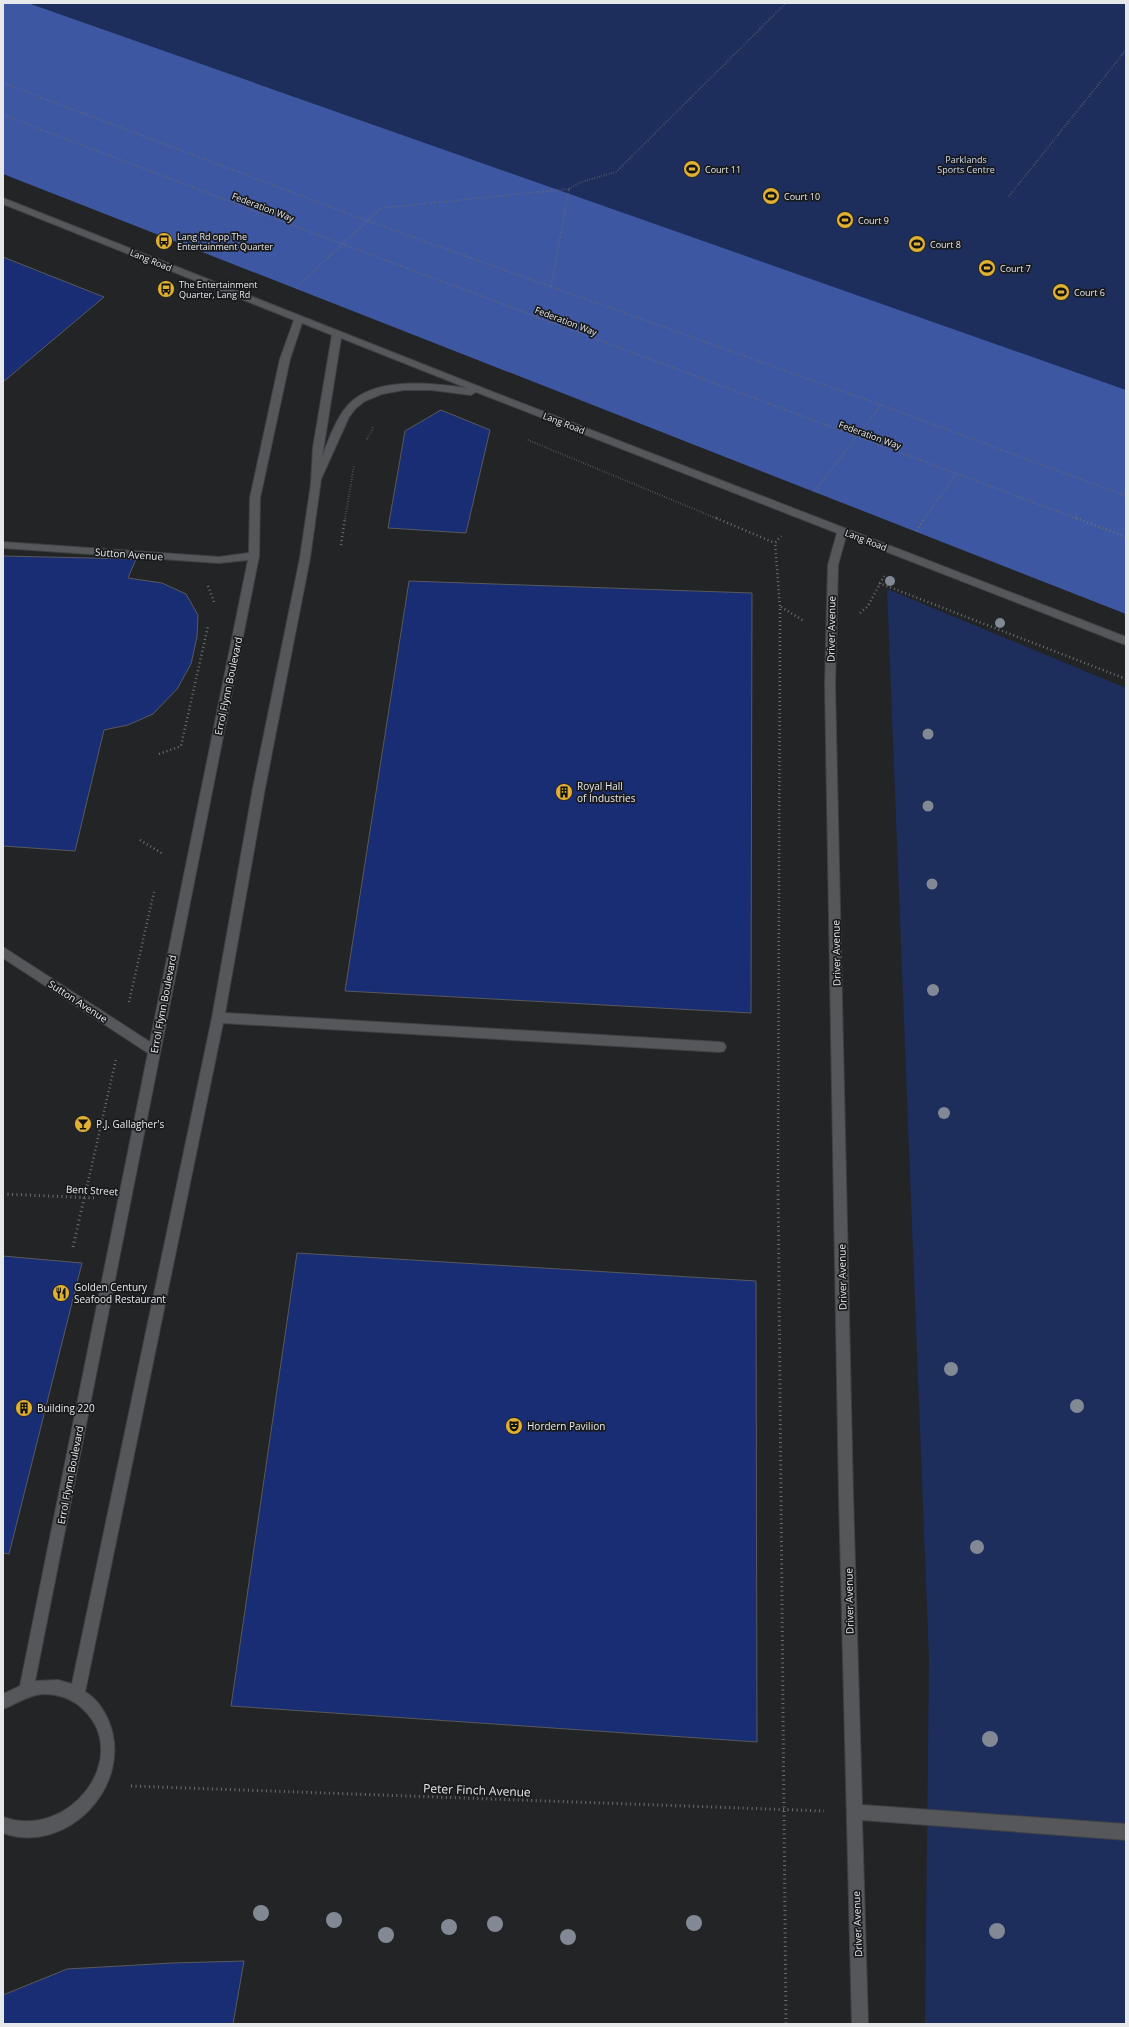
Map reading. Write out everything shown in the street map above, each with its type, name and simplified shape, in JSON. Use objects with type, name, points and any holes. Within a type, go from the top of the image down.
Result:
[{"type":"street","name":"Lang Road","points":[[3,201],[337,334],[1126,642]]},
{"type":"street","name":"Errol Flynn Boulevard","points":[[26,1691],[254,556],[256,498],[285,359],[299,318]]},
{"type":"street","points":[[77,1694],[218,1018],[259,788],[305,558],[316,484],[318,448],[337,334]]},
{"type":"street","points":[[316,484],[350,408],[356,402],[376,392],[392,387],[410,386],[490,394]]},
{"type":"street","name":"Driver Avenue","points":[[843,531],[833,565],[830,685],[846,1495],[860,2024]]},
{"type":"street","name":"Sutton Avenue","points":[[3,545],[219,560],[254,556]]},
{"type":"street","name":"Sutton Avenue","points":[[3,952],[154,1051]]},
{"type":"street","points":[[218,1018],[720,1047]]},
{"type":"street","points":[[3,1702],[26,1691],[43,1687],[61,1689],[77,1694],[92,1706],[103,1722],[108,1742],[107,1763],[99,1785],[84,1805],[64,1821],[40,1830],[16,1830],[3,1825]]},
{"type":"street","points":[[854,1812],[1126,1832]]},
{"type":"path","points":[[293,291],[381,208],[569,189],[581,182],[616,172],[786,3]]},
{"type":"path","points":[[1009,196],[1126,50]]},
{"type":"path","points":[[3,83],[368,221],[881,405],[1126,496]]},
{"type":"path","name":"Federation Way","points":[[3,115],[342,244],[1126,537]]},
{"type":"path","points":[[551,286],[569,189]]},
{"type":"path","points":[[812,494],[881,405]]},
{"type":"path","points":[[365,443],[375,423]]},
{"type":"path","points":[[522,437],[775,543],[780,607],[778,1181],[786,2024]]},
{"type":"path","points":[[341,546],[355,464]]},
{"type":"path","points":[[914,534],[956,474]]},
{"type":"path","points":[[868,606],[879,583],[1126,679]]},
{"type":"path","points":[[208,584],[214,601],[212,609]]},
{"type":"path","points":[[159,754],[181,746],[209,624]]},
{"type":"path","name":"Bent Street","points":[[3,1194],[125,1200]]},
{"type":"path","name":"Peter Finch Avenue","points":[[99,1785],[854,1812]]},
{"type":"green space","name":"Parklands Sports Centre","points":[[28,3],[1126,3],[1126,391]]},
{"type":"green space","points":[[887,589],[1126,688],[1126,2024],[925,2024],[929,1659]]},
{"type":"shaded area","points":[[3,3],[28,3],[1126,390],[1126,614],[3,174]]},
{"type":"building","points":[[3,257],[104,297],[3,382]]},
{"type":"building","points":[[441,410],[490,430],[466,533],[388,528],[405,431]]},
{"type":"building","points":[[3,556],[136,559],[128,578],[162,583],[186,594],[198,615],[197,637],[191,664],[177,689],[153,714],[128,725],[104,730],[75,851],[3,846]]},
{"type":"building","name":"Royal Hall of Industries","points":[[409,581],[752,593],[751,1013],[345,991]]},
{"type":"building","name":"Hordern Pavilion","points":[[297,1253],[756,1281],[757,1742],[231,1706]]},
{"type":"building","name":"Building 220","points":[[3,1256],[82,1263],[9,1554],[3,1553]]},
{"type":"building","points":[[244,1961],[233,2024],[3,2024],[3,1995],[67,1969],[172,1963]]},
{"type":"place","name":"Court 11","points":[[692,169]]},
{"type":"place","name":"Court 10","points":[[771,196]]},
{"type":"place","name":"Court 9","points":[[845,220]]},
{"type":"place","name":"Lang Rd opp The Entertainment Quarter","points":[[164,241]]},
{"type":"place","name":"Court 8","points":[[917,244]]},
{"type":"place","name":"Court 7","points":[[987,268]]},
{"type":"place","name":"The Entertainment Quarter, Lang Rd","points":[[166,289]]},
{"type":"place","name":"Court 6","points":[[1061,292]]},
{"type":"place","name":"Royal Hall of Industries","points":[[564,792]]},
{"type":"place","name":"P.J. Gallagher's","points":[[83,1124]]},
{"type":"place","name":"Golden Century Seafood Restaurant","points":[[61,1293]]},
{"type":"place","name":"Building 220","points":[[24,1408]]},
{"type":"place","name":"Hordern Pavilion","points":[[514,1426]]}]
